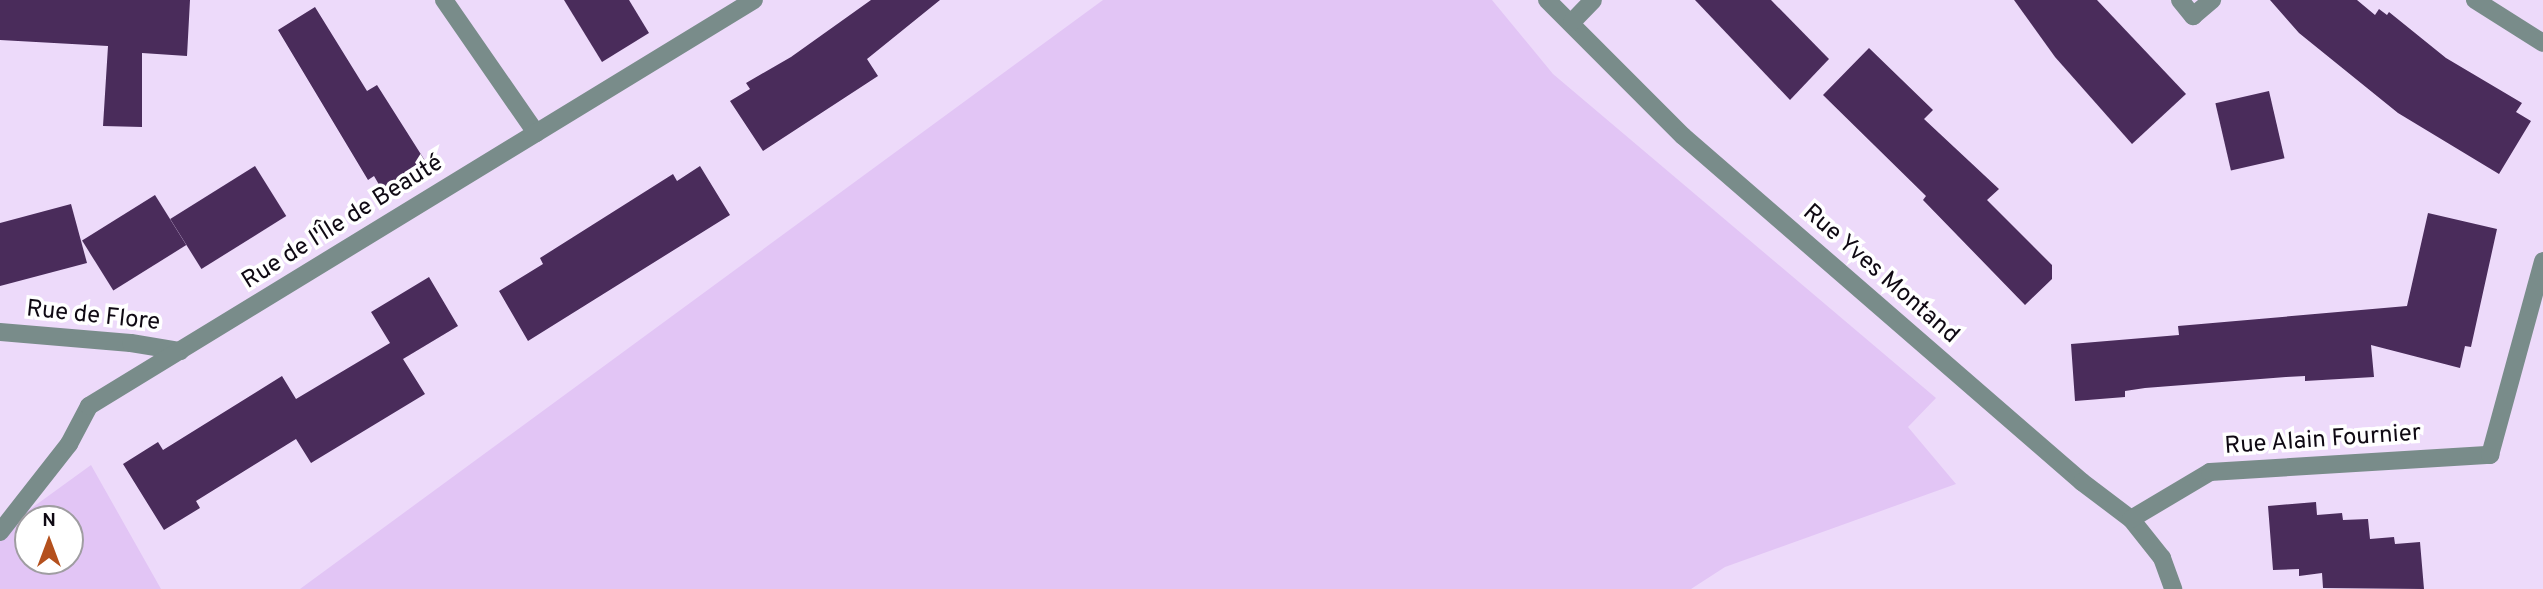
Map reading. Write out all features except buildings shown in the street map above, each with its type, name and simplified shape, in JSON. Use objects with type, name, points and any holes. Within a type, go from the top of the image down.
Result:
[{"type":"street","points":[[444,0],[536,133]]},
{"type":"street","name":"Rue de l'Île de Beauté","points":[[0,532],[69,444],[89,406],[754,0]]},
{"type":"street","name":"Rue Yves Montand","points":[[1548,0],[1683,136],[2082,482],[2131,519],[2162,558],[2173,589]]},
{"type":"street","points":[[1572,22],[1593,0]]},
{"type":"street","points":[[2180,0],[2193,16],[2212,0]]},
{"type":"street","points":[[2475,0],[2543,43]]},
{"type":"street","name":"Rue Alain Fournier","points":[[2131,519],[2210,472],[2490,455],[2543,261]]},
{"type":"street","name":"Rue de Flore","points":[[0,332],[131,343],[180,351]]},
{"type":"shaded area","points":[[1103,0],[1492,0],[1553,74],[1936,398],[1908,427],[1956,484],[1725,567],[1691,589],[300,589]]},
{"type":"shaded area","points":[[91,465],[161,589],[0,589],[0,531],[14,521],[14,575],[84,575],[84,505],[36,505]]}]
